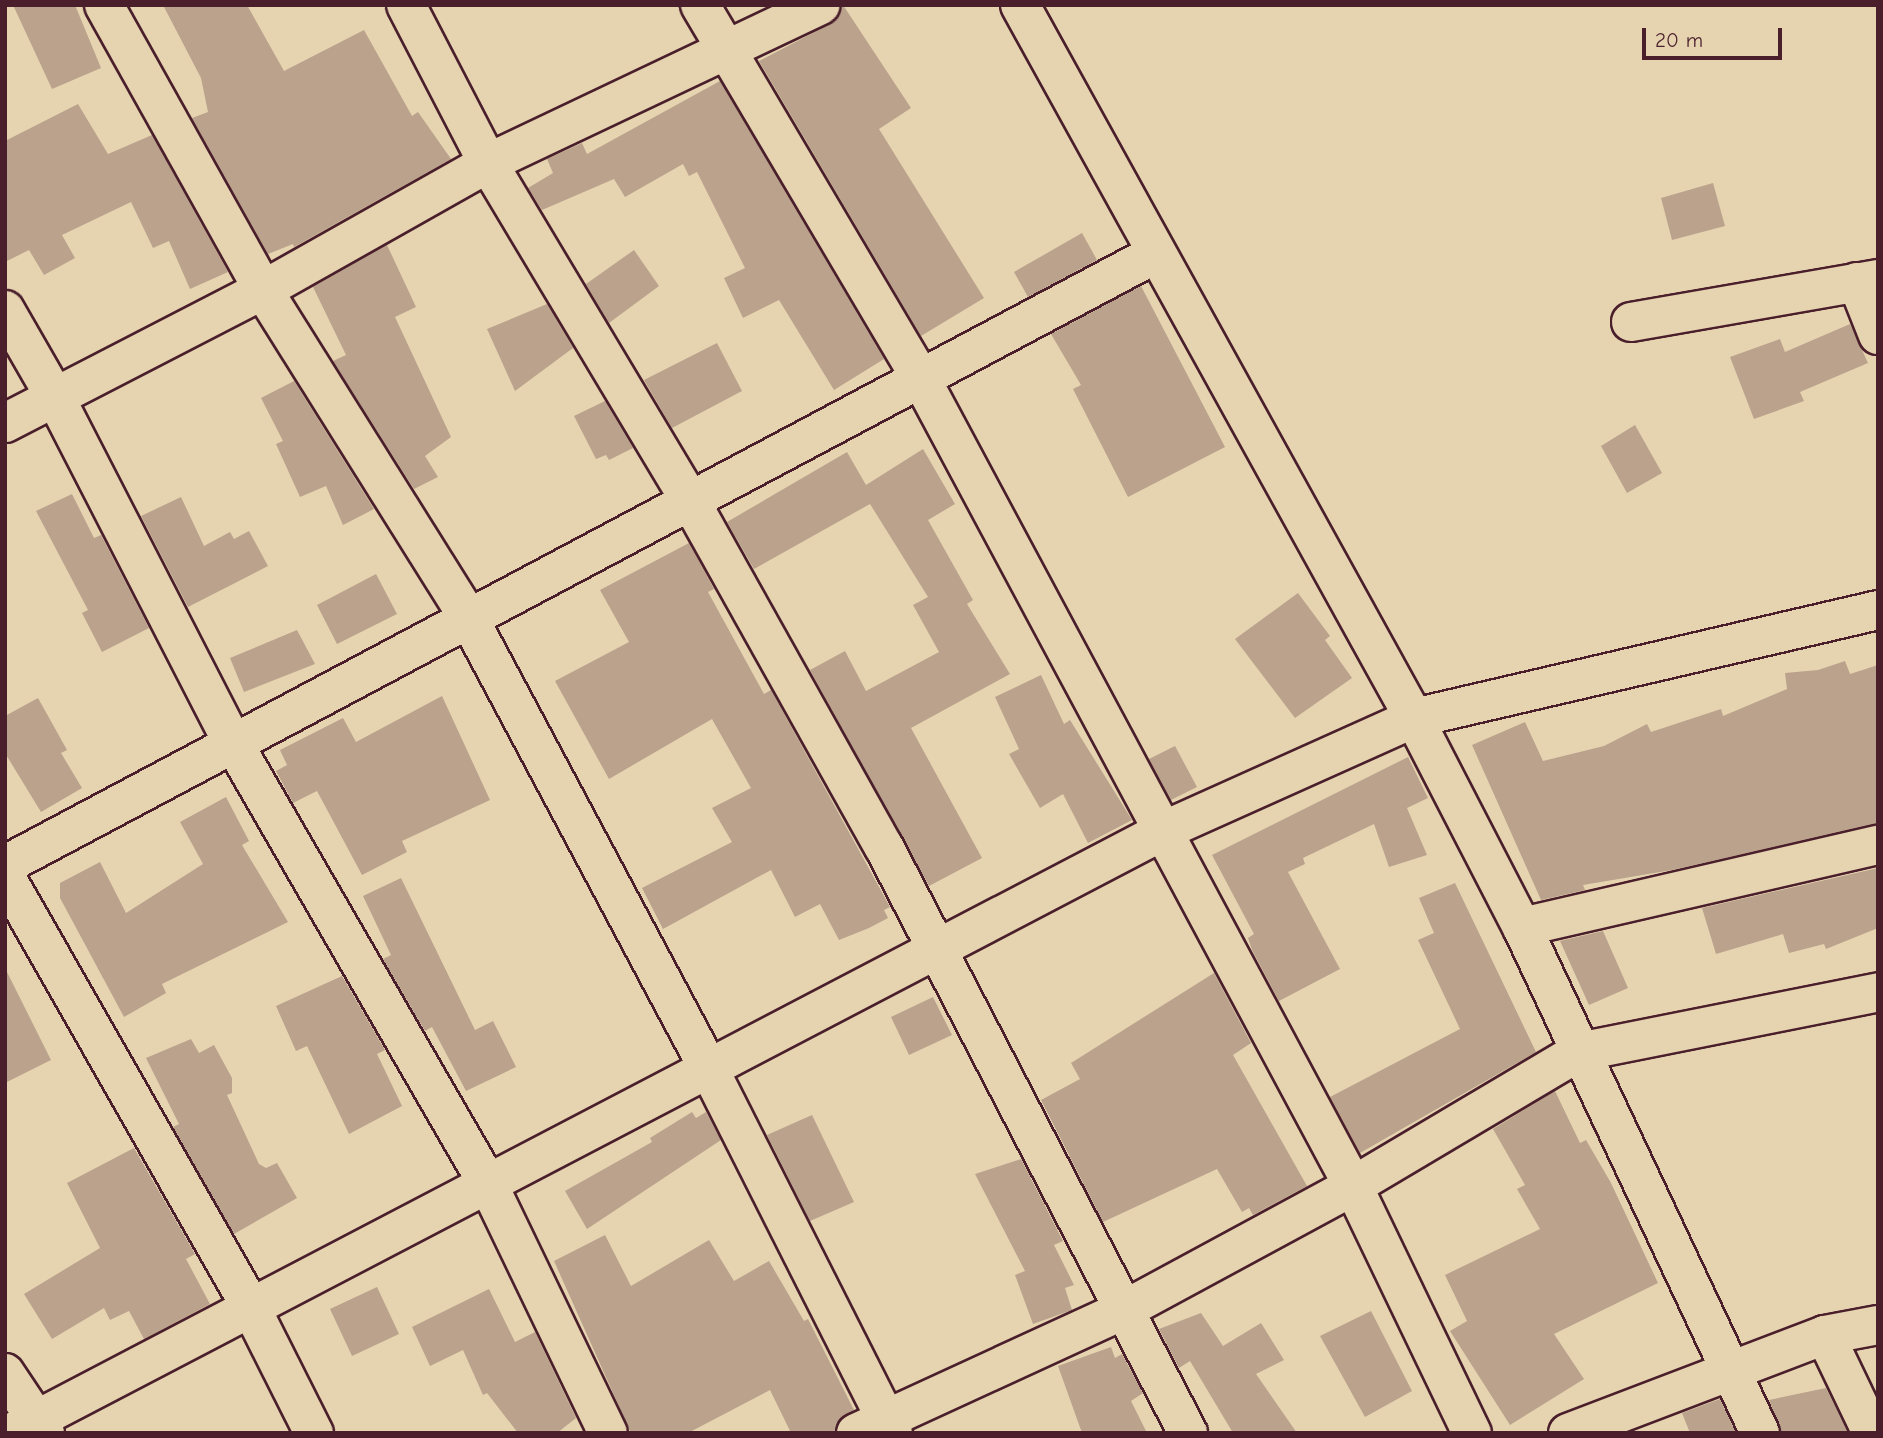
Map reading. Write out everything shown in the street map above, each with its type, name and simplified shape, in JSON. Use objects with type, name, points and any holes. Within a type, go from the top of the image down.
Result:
[{"type":"street","points":[[104,5],[263,290],[468,617],[709,1069],[878,1428],[1124,1310],[1353,1186],[1579,1052],[1878,992]]},
{"type":"street","points":[[406,5],[488,163],[692,504],[938,949],[1188,1433]]},
{"type":"street","points":[[700,5],[920,377],[1165,830],[1353,1186],[1472,1433]]},
{"type":"street","points":[[5,422],[263,290],[488,163],[820,5]]},
{"type":"street","points":[[1020,5],[1155,254],[1414,718],[1522,927],[1760,1433]]},
{"type":"street","points":[[5,865],[232,741],[468,617],[692,504],[920,377],[1155,254]]},
{"type":"street","points":[[1631,322],[1867,280],[1878,335]]},
{"type":"street","points":[[5,310],[55,397],[232,741],[488,1184],[608,1433]]},
{"type":"street","points":[[5,1373],[31,1428],[251,1308],[1165,830],[1414,718],[1878,610]]},
{"type":"street","points":[[1522,927],[1878,845]]},
{"type":"street","points":[[5,876],[251,1308],[314,1433]]},
{"type":"street","points":[[1568,1433],[1825,1335],[1878,1325]]},
{"type":"street","points":[[1825,1335],[1872,1433]]},
{"type":"building","points":[[13,5],[75,5],[101,68],[52,89]]},
{"type":"building","points":[[163,5],[247,5],[284,71],[364,30],[412,116],[418,112],[451,159],[294,247],[293,244],[268,254],[192,118],[208,112],[201,78]]},
{"type":"building","points":[[843,5],[911,108],[879,129],[984,298],[921,336],[759,61],[830,24]]},
{"type":"building","points":[[720,81],[884,359],[834,390],[779,300],[743,318],[724,278],[745,268],[697,172],[689,176],[683,164],[625,197],[614,179],[542,210],[528,188],[553,173],[547,159],[582,143],[587,154]]},
{"type":"building","points":[[78,104],[108,154],[152,135],[228,272],[190,289],[169,241],[153,248],[131,202],[62,235],[75,258],[44,275],[29,250],[5,262],[5,141]]},
{"type":"building","points":[[1713,183],[1725,226],[1672,240],[1661,198]]},
{"type":"building","points":[[1082,233],[1097,260],[1028,297],[1014,272]]},
{"type":"building","points":[[387,245],[416,307],[395,317],[451,437],[425,456],[438,477],[414,489],[333,361],[346,355],[313,287]]},
{"type":"building","points":[[634,250],[659,286],[609,323],[586,284]]},
{"type":"building","points":[[1141,286],[1225,447],[1128,497],[1073,389],[1081,385],[1051,334]]},
{"type":"building","points":[[547,304],[573,348],[515,391],[487,329]]},
{"type":"building","points":[[1850,324],[1868,363],[1800,392],[1804,401],[1754,419],[1730,357],[1780,339],[1785,352]]},
{"type":"building","points":[[717,343],[742,391],[672,428],[644,380]]},
{"type":"building","points":[[294,381],[374,509],[343,525],[326,486],[300,497],[276,444],[283,441],[261,398]]},
{"type":"building","points":[[605,401],[633,448],[609,460],[606,455],[596,459],[574,416]]},
{"type":"building","points":[[1635,425],[1662,473],[1627,493],[1601,446]]},
{"type":"building","points":[[923,449],[955,504],[928,520],[973,600],[967,604],[1010,674],[911,728],[982,858],[929,886],[810,670],[845,651],[866,691],[939,652],[913,605],[928,597],[870,504],[754,569],[727,522],[847,452],[866,485]]},
{"type":"building","points":[[72,494],[94,538],[101,535],[149,628],[102,652],[82,613],[88,610],[36,511]]},
{"type":"building","points":[[181,497],[204,546],[230,532],[234,539],[249,531],[268,566],[188,607],[141,516]]},
{"type":"building","points":[[689,543],[714,589],[708,592],[764,694],[771,690],[890,907],[884,910],[888,918],[869,928],[839,940],[820,904],[795,917],[771,870],[663,929],[642,888],[732,842],[712,808],[751,788],[712,719],[609,779],[555,681],[629,642],[600,590]]},
{"type":"building","points":[[376,574],[397,614],[337,644],[317,605]]},
{"type":"building","points":[[1298,593],[1330,636],[1325,640],[1352,678],[1295,718],[1235,639]]},
{"type":"building","points":[[297,630],[315,664],[244,692],[230,658]]},
{"type":"building","points":[[1845,661],[1850,674],[1878,665],[1878,824],[1672,870],[1583,885],[1585,890],[1541,900],[1472,745],[1525,722],[1543,761],[1604,746],[1647,724],[1651,732],[1721,709],[1723,716],[1787,689],[1785,673],[1818,670]]},
{"type":"building","points":[[1041,675],[1064,724],[1070,720],[1132,820],[1088,843],[1063,794],[1040,808],[1009,754],[1019,749],[995,697]]},
{"type":"building","points":[[442,696],[490,800],[402,841],[407,852],[362,875],[317,791],[293,803],[276,771],[287,765],[280,750],[343,718],[356,742]]},
{"type":"building","points":[[38,698],[67,750],[61,753],[82,788],[41,812],[5,753],[5,716]]},
{"type":"building","points":[[1175,746],[1197,787],[1171,800],[1149,759]]},
{"type":"building","points":[[1408,757],[1428,798],[1407,808],[1427,855],[1389,867],[1374,824],[1303,858],[1305,864],[1288,872],[1340,969],[1279,1001],[1252,950],[1248,938],[1254,934],[1212,855]]},
{"type":"building","points":[[226,797],[249,841],[242,845],[288,922],[162,984],[166,993],[124,1017],[60,898],[60,883],[100,862],[126,913],[203,864],[180,822]]},
{"type":"building","points":[[1878,868],[1878,928],[1826,949],[1824,944],[1789,953],[1783,934],[1716,954],[1702,908]]},
{"type":"building","points":[[401,878],[475,1030],[493,1021],[516,1067],[466,1091],[432,1027],[425,1031],[383,959],[391,955],[363,896]]},
{"type":"building","points":[[1455,883],[1536,1052],[1360,1153],[1330,1097],[1460,1029],[1418,940],[1434,933],[1419,898]]},
{"type":"building","points":[[1603,931],[1628,988],[1589,1005],[1560,941]]},
{"type":"building","points":[[5,968],[51,1060],[5,1083]]},
{"type":"building","points":[[1214,973],[1251,1043],[1233,1055],[1307,1186],[1253,1215],[1249,1208],[1242,1212],[1217,1169],[1103,1222],[1041,1100],[1080,1079],[1071,1063]]},
{"type":"building","points":[[342,976],[385,1050],[377,1054],[402,1106],[349,1134],[307,1046],[296,1051],[276,1006]]},
{"type":"building","points":[[933,997],[952,1035],[909,1055],[891,1017]]},
{"type":"building","points":[[191,1039],[199,1053],[214,1045],[232,1078],[232,1093],[227,1095],[259,1164],[266,1168],[277,1163],[297,1198],[234,1234],[173,1127],[179,1124],[146,1058]]},
{"type":"building","points":[[1555,1091],[1580,1143],[1586,1140],[1611,1183],[1658,1283],[1554,1334],[1584,1379],[1510,1425],[1450,1331],[1467,1321],[1445,1275],[1540,1229],[1517,1189],[1525,1185],[1493,1129]]},
{"type":"building","points":[[692,1112],[696,1118],[706,1112],[721,1140],[587,1229],[565,1191],[652,1142],[650,1138]]},
{"type":"building","points":[[812,1115],[854,1202],[810,1221],[767,1135]]},
{"type":"building","points":[[134,1148],[195,1254],[186,1259],[210,1304],[144,1339],[129,1311],[110,1320],[104,1308],[52,1339],[24,1294],[100,1248],[67,1183]]},
{"type":"building","points":[[1021,1159],[1063,1241],[1054,1245],[1074,1285],[1065,1288],[1072,1310],[1033,1324],[1015,1275],[1025,1271],[975,1174]]},
{"type":"building","points":[[605,1235],[631,1286],[709,1240],[734,1281],[769,1261],[804,1321],[808,1319],[854,1410],[839,1420],[834,1433],[791,1433],[770,1390],[688,1433],[631,1433],[554,1261]]},
{"type":"building","points":[[377,1287],[399,1334],[352,1356],[330,1309]]},
{"type":"building","points":[[489,1289],[515,1342],[535,1332],[576,1418],[557,1433],[518,1433],[487,1393],[483,1395],[463,1350],[430,1366],[412,1327]]},
{"type":"building","points":[[1371,1311],[1412,1391],[1365,1417],[1320,1336]]},
{"type":"building","points":[[1201,1313],[1223,1346],[1261,1323],[1284,1360],[1256,1374],[1297,1433],[1233,1433],[1190,1361],[1179,1368],[1159,1329]]},
{"type":"building","points":[[1111,1347],[1115,1358],[1122,1354],[1143,1393],[1131,1401],[1147,1433],[1082,1433],[1058,1366]]},
{"type":"building","points":[[1826,1388],[1848,1433],[1782,1433],[1769,1400]]},
{"type":"building","points":[[1720,1399],[1736,1433],[1690,1433],[1682,1413]]}]
